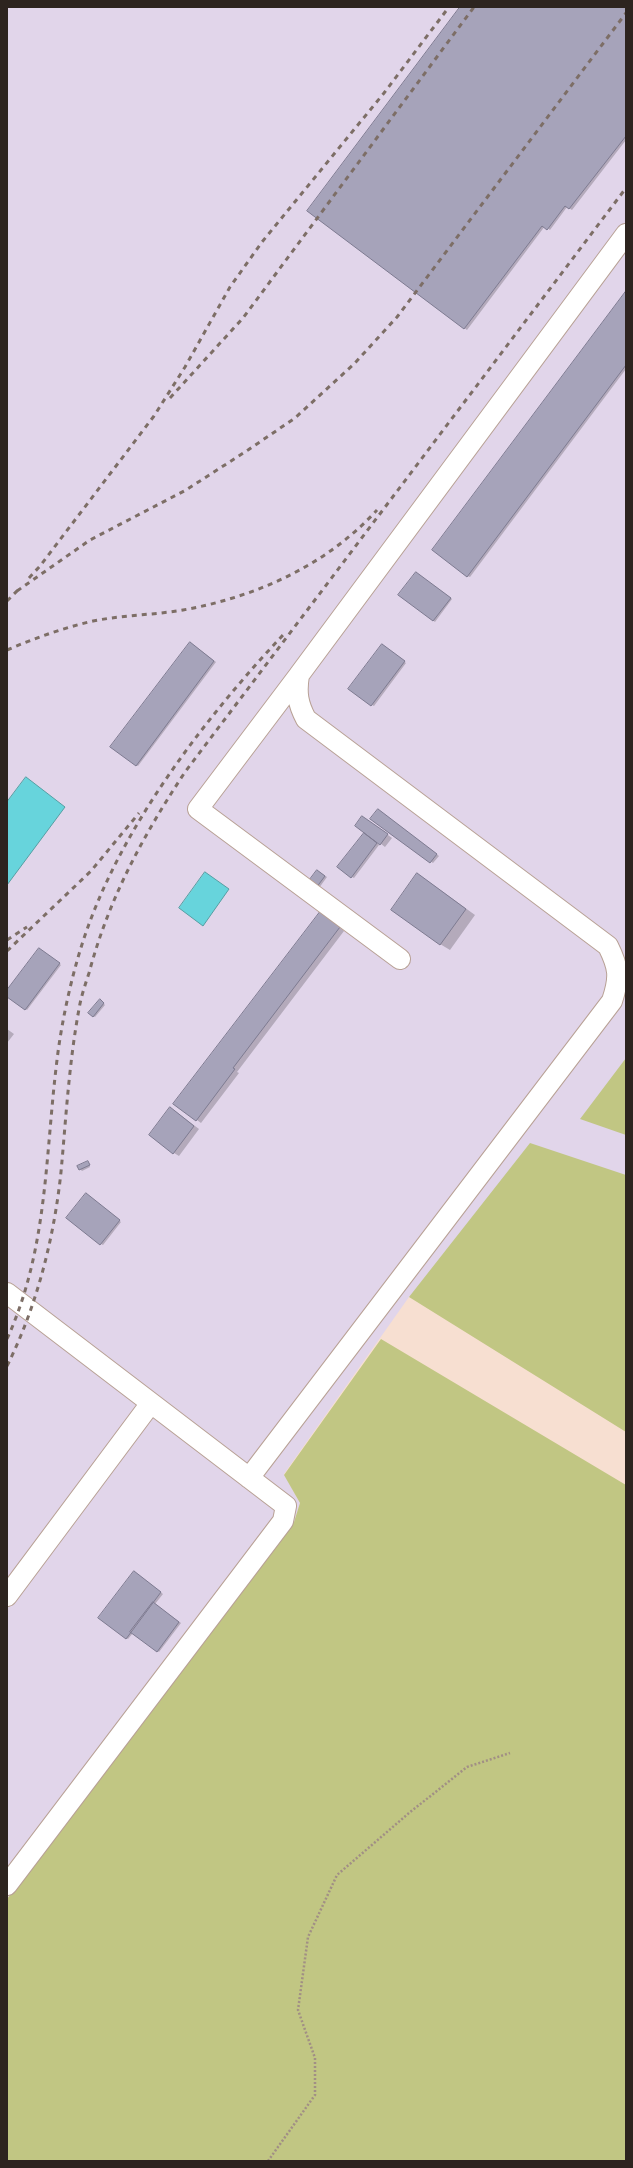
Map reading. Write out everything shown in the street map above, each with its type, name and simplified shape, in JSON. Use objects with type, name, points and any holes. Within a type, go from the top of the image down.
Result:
[{"type":"lane","points":[[400,959],[198,809],[626,234]]},
{"type":"lane","points":[[249,1478],[612,1001],[618,981],[616,963],[608,946],[306,719],[299,706],[296,690],[299,675]]},
{"type":"lane","points":[[7,1293],[286,1506],[283,1521],[7,1885]]},
{"type":"lane","points":[[7,1596],[151,1403]]},
{"type":"path","points":[[268,2161],[316,2095],[314,2058],[298,2010],[308,1937],[337,1875],[409,1813],[467,1767],[510,1753]]},
{"type":"shaded area","points":[[7,7],[626,7],[626,1248],[409,1297],[284,1474],[300,1503],[294,1522],[7,1899]]},
{"type":"green space","points":[[626,1058],[626,1135],[580,1119]]},
{"type":"green space","points":[[530,1143],[626,1175],[626,1432],[409,1297]]},
{"type":"green space","points":[[381,1339],[626,1485],[626,2161],[7,2161],[7,1899],[294,1522],[300,1503],[284,1475]]},
{"type":"water","points":[[26,777],[65,807],[7,885],[7,802]]},
{"type":"water","points":[[205,872],[229,889],[203,926],[179,908]]},
{"type":"building","points":[[460,7],[626,7],[626,136],[569,209],[565,206],[547,230],[542,226],[464,329],[307,211]]},
{"type":"building","points":[[626,291],[626,365],[467,577],[432,550]]},
{"type":"building","points":[[416,572],[451,598],[433,621],[398,595]]},
{"type":"building","points":[[190,642],[214,661],[136,766],[110,747]]},
{"type":"building","points":[[382,644],[405,661],[371,706],[348,689]]},
{"type":"building","points":[[378,809],[437,854],[430,863],[370,819]]},
{"type":"building","points":[[362,816],[388,834],[380,845],[355,826]]},
{"type":"building","points":[[364,833],[377,843],[351,878],[337,867]]},
{"type":"building","points":[[317,870],[325,876],[316,888],[308,882]]},
{"type":"building","points":[[417,873],[466,909],[440,945],[391,910]]},
{"type":"building","points":[[320,912],[340,927],[233,1068],[235,1069],[196,1121],[173,1104]]},
{"type":"building","points":[[39,948],[60,963],[25,1010],[7,997],[7,990]]},
{"type":"building","points":[[100,999],[104,1003],[93,1017],[88,1013]]},
{"type":"building","points":[[170,1107],[194,1126],[173,1154],[149,1135]]},
{"type":"building","points":[[88,1161],[90,1165],[79,1170],[77,1166]]},
{"type":"building","points":[[86,1193],[120,1220],[100,1245],[66,1218]]},
{"type":"building","points":[[134,1571],[161,1592],[126,1639],[98,1618]]},
{"type":"building","points":[[153,1602],[179,1622],[157,1652],[130,1632]]},
{"type":"railway","points":[[29,578],[40,566],[154,416],[185,367],[230,287],[262,242],[384,93],[449,7]]},
{"type":"railway","points":[[170,398],[243,318],[474,7]]},
{"type":"railway","points":[[17,591],[90,540],[186,490],[248,450],[295,418],[354,364],[397,317],[626,13]]},
{"type":"railway","points":[[7,1366],[27,1320],[49,1247],[58,1197],[68,1090],[82,996],[97,945],[117,893],[141,844],[185,772],[626,188]]},
{"type":"railway","points":[[7,650],[28,641],[93,621],[183,610],[237,597],[289,576],[313,562],[336,547],[357,530],[377,510]]},
{"type":"railway","points":[[7,601],[20,588]]},
{"type":"railway","points":[[7,1339],[20,1305],[38,1236],[47,1167],[57,1060],[62,1027],[69,991],[89,924],[105,884],[147,807],[172,770],[226,699],[283,635]]},
{"type":"railway","points":[[7,951],[91,871],[139,813]]},
{"type":"railway","points":[[7,940],[27,927]]}]
